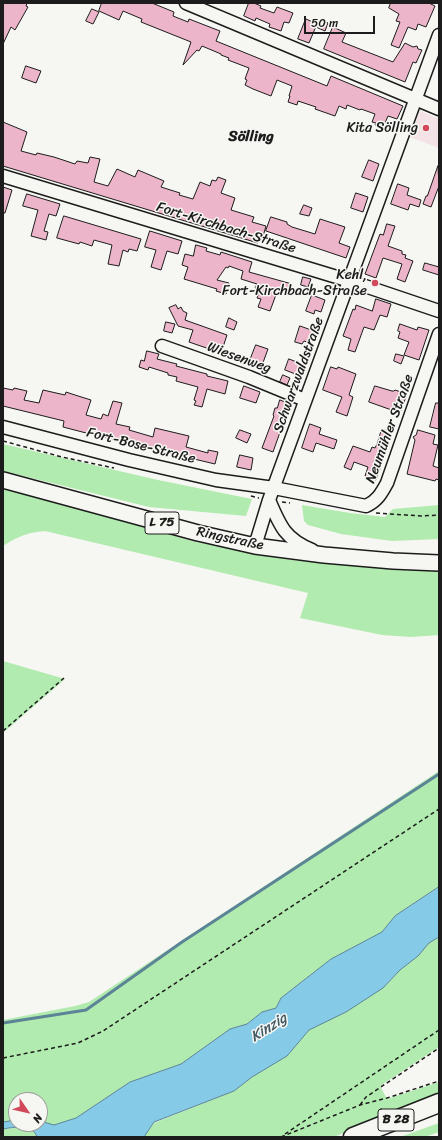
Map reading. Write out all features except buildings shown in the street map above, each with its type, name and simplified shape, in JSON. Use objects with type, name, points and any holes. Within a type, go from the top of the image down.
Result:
[{"type":"highway","name":"B 28","points":[[353,1137],[439,1103]]},
{"type":"highway","name":"B 28","points":[[383,1137],[439,1116]]},
{"type":"main road","name":"Ringstraße","points":[[3,480],[198,533],[255,546],[324,556],[439,563]]},
{"type":"street","points":[[186,3],[439,109]]},
{"type":"street","name":"Schwarzwaldstraße","points":[[255,546],[269,500],[305,400],[350,281],[439,35]]},
{"type":"street","name":"Fort-Kirchbach-Straße","points":[[3,176],[350,281],[439,311]]},
{"type":"street","name":"Neumühler Straße","points":[[274,488],[366,506],[375,502],[382,494],[387,484],[436,354],[439,334]]},
{"type":"street","name":"Wiesenweg","points":[[162,346],[249,377],[305,400]]},
{"type":"street","name":"Fort-Bose-Straße","points":[[3,426],[129,460],[216,480],[274,488]]},
{"type":"street","points":[[269,500],[284,532],[300,545],[324,556]]},
{"type":"path","points":[[3,731],[64,678]]},
{"type":"path","points":[[3,1058],[78,1043],[102,1030],[439,809]]},
{"type":"path","points":[[281,1137],[439,1030]]},
{"type":"path","points":[[360,1105],[366,1097],[439,1048]]},
{"type":"path","points":[[285,1134],[360,1105],[439,1081]]},
{"type":"shaded area","name":"Kita Sölling","points":[[420,111],[439,119],[439,148],[410,137]]},
{"type":"green space","points":[[3,444],[158,480],[252,499],[246,516],[149,507],[3,471]]},
{"type":"green space","points":[[3,488],[196,542],[292,560],[355,566],[439,568],[439,635],[411,637],[382,635],[300,618],[308,593],[45,531],[23,536],[3,546]]},
{"type":"green space","points":[[302,505],[385,517],[393,509],[439,505],[439,539],[392,541],[341,534],[308,525],[304,521]]},
{"type":"green space","points":[[3,661],[65,679],[3,733]]},
{"type":"green space","points":[[439,771],[439,887],[395,916],[382,932],[331,959],[281,998],[276,1008],[262,1012],[247,1024],[230,1029],[181,1064],[130,1082],[76,1118],[54,1125],[48,1123],[48,1092],[8,1092],[8,1121],[3,1122],[3,1020],[89,1002]]},
{"type":"green space","points":[[439,937],[439,1047],[380,1086],[387,1099],[439,1082],[439,1096],[391,1113],[334,1137],[144,1137],[154,1123],[234,1091],[252,1077],[287,1056],[309,1030],[346,1012],[383,988],[400,970],[418,956],[429,943]]},
{"type":"green space","points":[[439,1123],[439,1132],[425,1137],[400,1137]]},
{"type":"green space","points":[[3,1129],[8,1129],[8,1132],[35,1132],[37,1137],[3,1137]]},
{"type":"water","name":"Kinzig","points":[[439,887],[439,937],[429,943],[418,956],[400,970],[383,988],[346,1012],[309,1030],[287,1056],[252,1077],[234,1091],[154,1122],[144,1137],[37,1137],[34,1132],[48,1132],[48,1123],[54,1125],[76,1118],[130,1082],[181,1064],[230,1029],[247,1024],[262,1012],[276,1008],[281,998],[331,959],[382,932],[395,916]]},
{"type":"water","points":[[8,1121],[8,1128],[3,1129],[3,1122]]},
{"type":"waterway","points":[[3,1023],[86,1010],[182,942],[439,774]]},
{"type":"place","name":"Kita Sölling","points":[[426,128]]},
{"type":"place","name":"Kehl, Fort-Kirchbach-Straße","points":[[375,283]]},
{"type":"district","name":"Sölling","points":[[251,137]]}]
